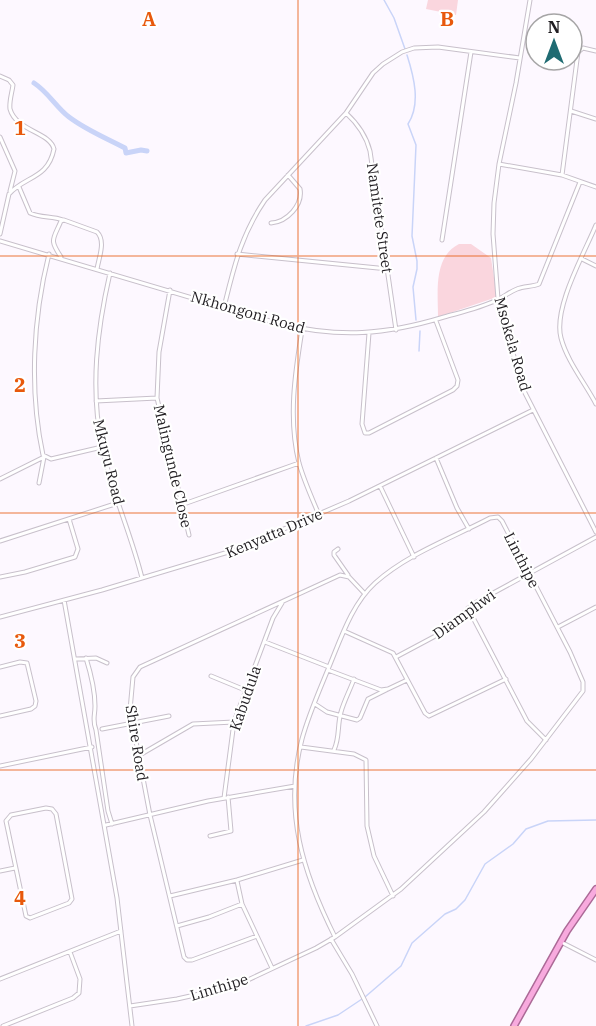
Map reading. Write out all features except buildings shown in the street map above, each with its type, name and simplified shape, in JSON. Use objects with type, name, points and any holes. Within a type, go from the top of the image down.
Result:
[{"type":"highway","points":[[514,1026],[561,942],[596,889]]},
{"type":"street","name":"Msokela Road","points":[[530,0],[499,164],[493,234],[498,299],[523,389],[596,532]]},
{"type":"street","points":[[225,307],[237,254],[256,212],[346,113],[373,73],[383,64],[402,52],[431,47],[520,58]]},
{"type":"street","points":[[562,175],[580,49],[596,51]]},
{"type":"street","points":[[442,240],[471,52]]},
{"type":"street","points":[[0,76],[12,82],[10,108],[16,119],[53,146],[53,153],[46,167],[9,194]]},
{"type":"street","points":[[571,111],[596,119]]},
{"type":"street","name":"Namitete Street","points":[[346,113],[356,123],[369,144],[396,330]]},
{"type":"street","points":[[0,137],[15,171],[0,234]]},
{"type":"street","points":[[499,164],[562,175],[596,188]]},
{"type":"street","points":[[271,223],[281,222],[286,218],[300,199],[300,189],[288,175]]},
{"type":"street","name":"Nkhongoni Road","points":[[0,241],[302,329],[369,333],[396,330],[435,320],[498,299],[516,289],[539,284],[580,182]]},
{"type":"street","points":[[19,186],[30,213],[37,217],[54,216],[97,232],[101,236],[97,269]]},
{"type":"street","points":[[61,258],[52,240],[61,221],[64,220]]},
{"type":"street","points":[[596,225],[563,304],[559,326],[566,352],[594,395],[596,404]]},
{"type":"street","points":[[39,483],[44,457],[38,411],[35,356],[40,302],[49,254]]},
{"type":"street","points":[[237,254],[388,269]]},
{"type":"street","points":[[582,259],[596,266]]},
{"type":"street","name":"Mkuyu Road","points":[[110,273],[98,329],[96,401],[102,447],[142,578]]},
{"type":"street","name":"Malingunde Close","points":[[170,290],[159,346],[157,398],[189,536]]},
{"type":"street","points":[[369,333],[362,424],[362,430],[369,433],[457,386],[458,380],[435,320]]},
{"type":"street","points":[[302,329],[293,391],[295,431],[299,463],[319,515]]},
{"type":"street","points":[[96,401],[157,398]]},
{"type":"street","name":"Kenyatta Drive","points":[[0,617],[220,556],[319,515],[533,410]]},
{"type":"street","points":[[0,479],[44,457],[51,459],[102,447]]},
{"type":"street","points":[[435,458],[469,529]]},
{"type":"street","points":[[181,505],[299,463]]},
{"type":"street","points":[[380,486],[414,557]]},
{"type":"street","points":[[0,541],[118,503]]},
{"type":"street","name":"Linthipe","points":[[130,1006],[177,999],[235,986],[309,952],[333,938],[393,896],[484,812],[546,740],[585,689],[584,682],[501,519],[493,517],[414,557],[380,579],[365,594],[344,631],[329,668],[300,746],[295,786],[298,840],[303,860],[333,938]]},
{"type":"street","points":[[0,577],[75,557],[78,549],[68,519]]},
{"type":"street","name":"Diamphwi","points":[[396,657],[441,633],[468,608],[596,537]]},
{"type":"street","points":[[338,549],[334,555],[349,577],[365,594]]},
{"type":"street","name":"Shire Road","points":[[257,936],[190,960],[184,957],[138,756],[132,724],[131,685],[134,674],[140,667],[340,575],[349,577]]},
{"type":"street","points":[[64,600],[105,825],[132,1026]]},
{"type":"street","name":"Kabudula","points":[[210,836],[231,831],[226,797],[234,722],[273,618],[282,602]]},
{"type":"street","points":[[557,628],[596,607]]},
{"type":"street","points":[[468,608],[530,726],[546,740]]},
{"type":"street","points":[[344,631],[384,648],[396,657],[426,715],[432,716],[506,679]]},
{"type":"street","points":[[265,642],[354,680],[381,690],[388,689]]},
{"type":"street","points":[[86,658],[95,707],[93,722],[96,729],[106,804],[112,824]]},
{"type":"street","points":[[76,659],[100,658],[107,663]]},
{"type":"street","points":[[0,667],[20,662],[27,663],[36,702],[31,709],[0,716]]},
{"type":"street","points":[[211,676],[245,690]]},
{"type":"street","points":[[334,750],[338,740],[337,730],[340,716],[354,680]]},
{"type":"street","points":[[315,704],[327,712],[359,720],[368,699],[407,680]]},
{"type":"street","points":[[102,729],[169,716]]},
{"type":"street","points":[[138,756],[193,724],[234,722]]},
{"type":"street","points":[[300,746],[354,754],[366,760],[367,826],[374,856],[393,896]]},
{"type":"street","points":[[0,766],[92,747]]},
{"type":"street","points":[[105,825],[226,797],[295,786]]},
{"type":"street","points":[[46,808],[52,809],[56,814],[72,901],[35,918],[27,917],[15,868],[6,819],[10,816],[46,808]]},
{"type":"street","points":[[170,896],[237,880],[303,860]]},
{"type":"street","points":[[0,872],[15,868]]},
{"type":"street","points":[[237,880],[242,904],[272,968]]},
{"type":"street","points":[[177,926],[242,904]]},
{"type":"street","points":[[0,979],[121,931]]},
{"type":"street","points":[[333,938],[377,1026]]},
{"type":"street","points":[[561,942],[596,960]]},
{"type":"street","points":[[3,1026],[73,998],[79,993],[80,980],[70,952]]},
{"type":"shaded area","points":[[428,0],[458,0],[456,15],[426,9]]},
{"type":"shaded area","points":[[459,244],[471,244],[491,258],[497,297],[438,317],[438,286],[441,266],[445,257]]},
{"type":"waterway","points":[[384,0],[394,18],[405,49]]},
{"type":"waterway","points":[[407,55],[415,90],[414,108],[408,124],[416,145],[412,236],[417,261],[413,287],[416,320]]},
{"type":"waterway","points":[[34,83],[69,117],[125,148],[126,153],[147,151]]},
{"type":"waterway","points":[[419,351],[420,331]]},
{"type":"waterway","points":[[365,997],[401,966],[412,943],[465,900],[485,864],[513,844],[526,829],[548,821],[596,820]]},
{"type":"waterway","points":[[306,1026],[338,1015],[362,999]]}]
